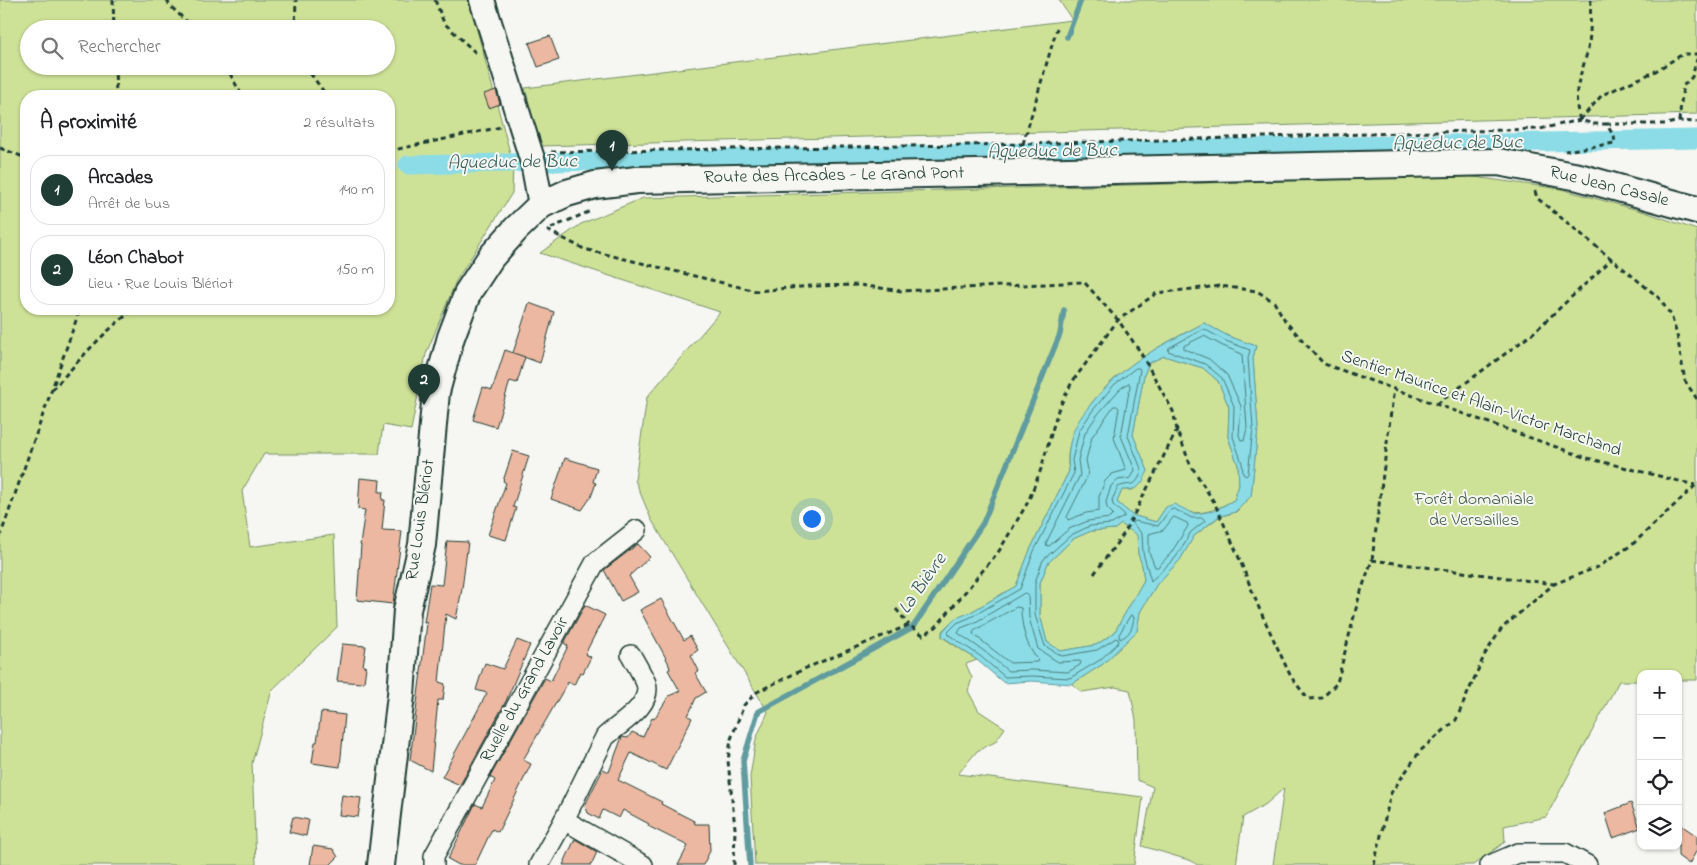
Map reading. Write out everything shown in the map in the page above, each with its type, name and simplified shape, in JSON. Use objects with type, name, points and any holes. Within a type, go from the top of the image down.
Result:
[{"type":"main road","name":"Route des Arcades - Le Grand Pont","points":[[544,218],[567,193],[595,185],[637,180],[1498,162],[1527,167]]},
{"type":"main road","name":"Rue Jean Casale","points":[[1527,167],[1580,177],[1697,210]]},
{"type":"main road","name":"Rue Louis Blériot","points":[[381,865],[401,694],[408,610],[422,545],[436,392],[451,337],[468,292],[491,257],[516,229],[544,218]]},
{"type":"street","points":[[482,0],[530,152],[544,218]]},
{"type":"street","name":"Ruelle du Grand Lavoir","points":[[434,865],[434,856],[459,809],[595,563],[637,530]]},
{"type":"street","points":[[539,865],[564,820],[605,737],[614,727],[635,714],[644,700],[646,685],[631,655]]},
{"type":"street","points":[[564,820],[643,865]]},
{"type":"street","points":[[1490,865],[1518,854],[1565,853],[1587,865]]},
{"type":"path","points":[[112,0],[113,20]]},
{"type":"path","points":[[167,0],[170,6],[185,20]]},
{"type":"path","points":[[295,20],[296,0]]},
{"type":"path","points":[[436,0],[444,23],[478,55]]},
{"type":"path","points":[[1580,120],[1576,106],[1576,92],[1589,43],[1590,0]]},
{"type":"path","points":[[1023,144],[1057,28]]},
{"type":"path","points":[[1580,120],[1602,95],[1654,72],[1683,54],[1697,54]]},
{"type":"path","points":[[1679,121],[1683,86],[1692,77],[1697,58]]},
{"type":"path","points":[[115,75],[116,90]]},
{"type":"path","points":[[231,75],[239,90]]},
{"type":"path","points":[[312,75],[323,90]]},
{"type":"path","points":[[530,152],[1023,144],[1540,129],[1580,120],[1594,124],[1695,122]]},
{"type":"path","points":[[395,150],[521,123]]},
{"type":"path","points":[[1570,150],[1615,143],[1614,136],[1606,124]]},
{"type":"path","points":[[0,148],[20,156]]},
{"type":"path","points":[[1527,167],[1537,198],[1658,297],[1671,315],[1686,382],[1697,398]]},
{"type":"path","points":[[544,218],[598,208]]},
{"type":"path","points":[[541,235],[544,218]]},
{"type":"path","points":[[544,218],[584,249],[756,291],[811,286],[858,285],[902,291],[1084,282],[1118,320],[1152,370],[1173,411],[1177,430],[1190,464],[1214,502],[1259,608],[1291,677],[1308,699],[1322,698],[1338,683],[1359,598],[1372,560],[1394,388]]},
{"type":"path","points":[[1437,404],[1532,334],[1612,259]]},
{"type":"path","name":"Sentier Maurice et Alain-Victor Marchand","points":[[909,625],[923,635],[936,627],[999,551],[1028,502],[1042,469],[1058,410],[1072,382],[1118,320],[1157,293],[1220,286],[1257,291],[1274,302],[1286,322],[1324,364],[1587,458],[1696,484]]},
{"type":"path","points":[[0,537],[78,315]]},
{"type":"path","points":[[50,393],[97,340],[127,315]]},
{"type":"path","points":[[1094,574],[1125,532],[1177,430]]},
{"type":"path","points":[[1374,865],[1391,793],[1420,751],[1456,720],[1486,654],[1502,628],[1554,584],[1598,567],[1633,544],[1696,484]]},
{"type":"path","points":[[1372,560],[1554,584]]},
{"type":"path","points":[[734,865],[735,828],[728,761],[731,739],[744,705],[757,692],[852,648],[909,625],[896,609]]},
{"type":"green space","points":[[0,0],[469,0],[513,164],[512,193],[456,281],[426,354],[411,430],[383,425],[379,454],[264,454],[242,491],[250,547],[334,535],[337,627],[272,690],[252,763],[256,865],[0,865]]},
{"type":"green space","points":[[1059,0],[1697,0],[1697,114],[540,146],[525,88],[1072,20]]},
{"type":"green space","name":"Forêt domaniale de Versailles","points":[[1467,176],[1561,189],[1645,212],[1697,230],[1697,680],[1682,680],[1682,670],[1637,670],[1637,681],[1619,681],[1546,817],[1504,826],[1505,842],[1473,865],[1273,865],[1284,788],[1266,804],[1243,817],[1236,865],[1197,865],[1192,861],[1142,846],[1153,787],[1137,780],[1136,720],[1130,690],[1115,687],[1082,692],[1072,684],[1103,664],[1137,631],[1140,612],[1157,584],[1180,560],[1194,536],[1219,517],[1236,512],[1251,496],[1258,428],[1253,358],[1256,346],[1228,336],[1204,323],[1165,343],[1129,366],[1102,391],[1079,421],[1068,454],[1069,471],[1030,550],[1016,586],[969,613],[954,619],[942,631],[942,637],[977,660],[966,664],[972,678],[968,691],[979,711],[1005,728],[995,742],[977,751],[958,774],[1143,797],[1134,865],[755,865],[750,777],[756,739],[768,712],[651,519],[635,480],[647,397],[720,312],[540,253],[581,224],[643,198]]},
{"type":"green space","points":[[1164,356],[1203,368],[1218,381],[1229,407],[1228,437],[1238,465],[1239,485],[1234,500],[1224,505],[1208,511],[1194,513],[1166,507],[1156,522],[1132,515],[1117,502],[1122,490],[1133,490],[1148,471],[1133,435],[1144,375],[1149,363]]},
{"type":"green space","points":[[1121,524],[1138,535],[1138,554],[1144,580],[1114,633],[1096,645],[1061,651],[1047,642],[1040,615],[1040,583],[1048,563],[1073,539],[1091,531],[1115,529]]},
{"type":"water","points":[[1204,323],[1228,336],[1256,346],[1253,358],[1258,428],[1251,496],[1235,512],[1218,517],[1194,536],[1180,560],[1157,584],[1140,612],[1137,631],[1103,664],[1072,684],[1032,681],[1004,683],[977,660],[942,636],[943,631],[954,619],[969,613],[1016,586],[1030,550],[1069,471],[1069,450],[1074,430],[1094,400],[1114,379],[1134,363]],"holes":[[[1164,356],[1203,368],[1218,381],[1229,407],[1228,437],[1238,465],[1239,485],[1234,500],[1214,511],[1194,514],[1174,504],[1166,507],[1156,522],[1132,515],[1117,502],[1122,490],[1139,486],[1148,471],[1133,435],[1144,375],[1149,363]],[[1121,524],[1137,535],[1138,554],[1144,580],[1114,633],[1096,645],[1061,651],[1047,642],[1040,615],[1040,583],[1048,563],[1073,539],[1091,531],[1115,529]]]},
{"type":"building","points":[[550,36],[559,60],[538,67],[529,43]]},
{"type":"building","points":[[496,90],[500,104],[489,108],[484,94]]},
{"type":"building","points":[[529,303],[554,312],[540,363],[513,353]]},
{"type":"building","points":[[505,350],[525,357],[517,383],[510,381],[496,427],[473,420],[483,387],[492,390]]},
{"type":"building","points":[[513,451],[529,456],[513,507],[516,508],[506,540],[488,535],[506,483],[503,481]]},
{"type":"building","points":[[565,458],[597,468],[593,482],[596,483],[591,497],[582,510],[551,499]]},
{"type":"building","points":[[360,478],[380,480],[379,492],[383,492],[382,500],[385,500],[382,530],[402,531],[393,604],[357,600],[360,545],[365,510],[358,509]]},
{"type":"building","points":[[447,541],[468,542],[456,619],[446,614],[439,682],[445,684],[443,700],[438,700],[431,771],[410,760],[427,623],[424,622],[430,584],[442,585]]},
{"type":"building","points":[[638,544],[650,557],[629,576],[638,592],[621,601],[604,570]]},
{"type":"building","points":[[661,599],[684,640],[690,636],[698,650],[691,655],[699,671],[695,673],[706,692],[696,698],[688,716],[692,718],[666,770],[631,753],[618,780],[662,802],[661,804],[694,821],[695,824],[709,824],[710,851],[703,865],[678,865],[688,846],[648,826],[649,824],[623,810],[619,818],[603,810],[599,819],[588,813],[585,805],[603,769],[609,772],[622,737],[628,738],[632,732],[643,737],[652,718],[654,719],[669,696],[680,691],[668,670],[670,669],[668,662],[640,610]]},
{"type":"building","points":[[585,605],[605,615],[585,654],[591,657],[583,673],[580,672],[574,685],[568,682],[523,760],[531,764],[498,832],[492,829],[475,865],[459,865],[448,859],[475,804],[482,807],[495,780],[490,777],[545,678],[551,681],[568,646],[564,643]]},
{"type":"building","points":[[517,640],[530,645],[506,701],[460,785],[442,777],[487,693],[476,690],[485,663],[503,669]]},
{"type":"building","points":[[342,644],[366,646],[363,666],[366,667],[364,682],[337,681]]},
{"type":"building","points":[[321,712],[345,715],[340,767],[312,763]]},
{"type":"building","points":[[342,795],[361,798],[358,817],[339,815]]},
{"type":"building","points":[[1631,803],[1637,820],[1637,829],[1613,838],[1605,813]]},
{"type":"building","points":[[293,817],[309,820],[306,836],[289,832]]},
{"type":"building","points":[[1682,826],[1697,836],[1697,850],[1689,864],[1678,856],[1678,850],[1682,850]]},
{"type":"building","points":[[575,839],[597,852],[591,865],[563,865]]},
{"type":"building","points":[[313,846],[333,849],[338,857],[330,865],[310,865]]},
{"type":"waterway","name":"La Bièvre","points":[[1067,37],[1081,0]]},
{"type":"waterway","name":"Aqueduc de Buc","points":[[408,165],[1697,139]]},
{"type":"waterway","name":"La Bièvre","points":[[750,865],[743,761],[758,712],[913,627],[983,523],[1060,334],[1064,310]]},
{"type":"place","name":"Arcades","points":[[612,171]]},
{"type":"place","name":"Léon Chabot","points":[[424,405]]}]
